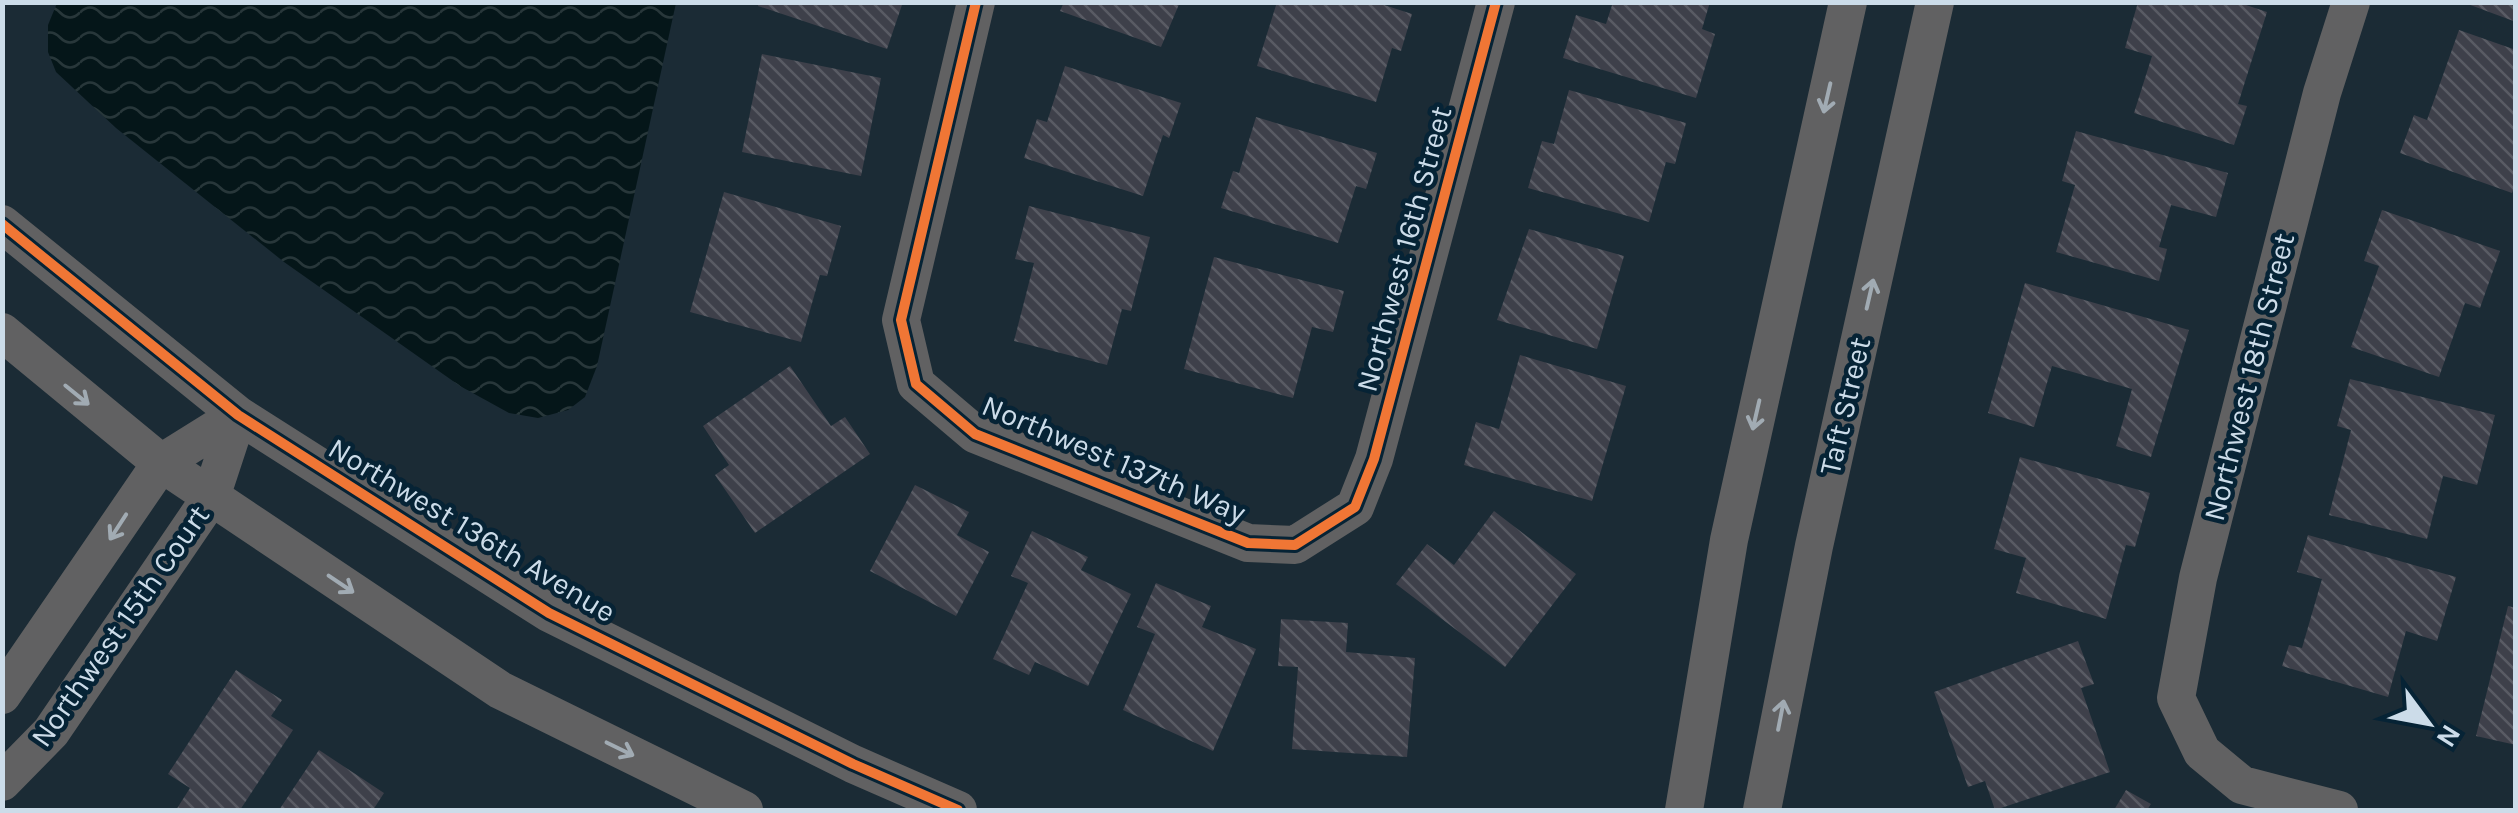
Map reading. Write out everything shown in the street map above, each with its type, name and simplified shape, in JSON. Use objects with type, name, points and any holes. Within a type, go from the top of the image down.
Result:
[{"type":"street","name":"Northwest 137th Way","points":[[976,2],[901,320],[916,384],[975,434],[1248,543],[1295,546],[1355,508]]},
{"type":"street","name":"Northwest 16th Street","points":[[1355,508],[1374,459],[1496,2]]},
{"type":"street","points":[[1684,810],[1728,540],[1848,2]]},
{"type":"street","name":"Taft Street","points":[[1762,810],[1814,546],[1935,2]]},
{"type":"street","name":"Northwest 18th Street","points":[[2339,810],[2242,784],[2202,752],[2176,698],[2198,578],[2322,94],[2351,2]]},
{"type":"street","name":"Northwest 136th Avenue","points":[[2,224],[238,414],[549,613],[854,764],[958,810]]},
{"type":"street","points":[[2,332],[161,463],[500,690],[744,810]]},
{"type":"street","name":"Northwest 15th Court","points":[[2,694],[161,463],[238,414]]},
{"type":"street","name":"Northwest 15th Court","points":[[2,782],[52,732],[211,497],[238,414]]},
{"type":"street","points":[[2,806],[10,810]]},
{"type":"water","points":[[57,3],[676,3],[597,366],[585,397],[568,410],[538,418],[509,413],[460,386],[284,262],[116,128],[56,72],[48,52],[48,25]]},
{"type":"building","points":[[759,2],[903,2],[887,49],[758,6]]},
{"type":"building","points":[[1064,2],[1180,2],[1161,47],[1060,11]]},
{"type":"building","points":[[1277,2],[1375,2],[1412,14],[1401,51],[1392,48],[1376,102],[1257,66]]},
{"type":"building","points":[[1613,2],[1710,2],[1702,29],[1715,34],[1696,98],[1563,58],[1576,15],[1606,24]]},
{"type":"building","points":[[2138,2],[2237,2],[2267,12],[2238,104],[2247,106],[2234,145],[2134,113],[2152,56],[2125,48]]},
{"type":"building","points":[[2516,2],[2516,22],[2465,3]]},
{"type":"building","points":[[2459,30],[2516,50],[2516,184],[2512,193],[2400,153],[2414,115],[2427,120]]},
{"type":"building","points":[[762,54],[881,78],[861,176],[742,152]]},
{"type":"building","points":[[1065,66],[1181,103],[1169,138],[1163,135],[1143,196],[1024,158],[1037,119],[1047,122]]},
{"type":"building","points":[[1569,90],[1686,123],[1675,164],[1666,162],[1649,222],[1528,188],[1542,141],[1554,144]]},
{"type":"building","points":[[1256,117],[1377,153],[1366,189],[1356,186],[1338,243],[1221,208],[1233,171],[1239,173]]},
{"type":"building","points":[[2076,131],[2228,173],[2216,217],[2171,205],[2159,247],[2167,249],[2159,281],[2056,252],[2075,185],[2062,181]]},
{"type":"building","points":[[724,192],[841,226],[827,276],[820,275],[801,342],[690,312]]},
{"type":"building","points":[[1029,206],[1150,237],[1131,311],[1122,309],[1107,365],[1014,341],[1034,263],[1015,259]]},
{"type":"building","points":[[2382,210],[2500,251],[2480,308],[2465,303],[2439,377],[2351,347],[2379,266],[2364,261]]},
{"type":"building","points":[[1529,229],[1624,256],[1597,349],[1497,320]]},
{"type":"building","points":[[1214,257],[1344,291],[1333,332],[1312,327],[1293,398],[1184,369]]},
{"type":"building","points":[[2025,283],[2189,330],[2151,457],[2116,446],[2132,389],[2052,366],[2034,427],[1988,413]]},
{"type":"building","points":[[1520,355],[1626,386],[1592,501],[1464,465],[1476,422],[1499,429]]},
{"type":"building","points":[[790,366],[831,426],[845,417],[870,454],[755,533],[715,475],[729,465],[703,426]]},
{"type":"building","points":[[2350,379],[2495,415],[2477,485],[2443,476],[2427,539],[2329,515],[2351,430],[2337,426]]},
{"type":"building","points":[[2020,457],[2150,493],[2135,547],[2126,545],[2106,619],[2016,593],[2026,558],[1994,549]]},
{"type":"building","points":[[915,485],[969,512],[957,535],[989,552],[956,616],[870,571]]},
{"type":"building","points":[[1494,511],[1576,574],[1505,667],[1396,584],[1427,544],[1454,565]]},
{"type":"building","points":[[1032,531],[1088,557],[1081,570],[1131,594],[1088,686],[1035,662],[1029,675],[993,659],[1028,583],[1011,576]]},
{"type":"building","points":[[2308,535],[2456,577],[2437,641],[2406,631],[2388,697],[2282,666],[2289,645],[2302,648],[2322,579],[2297,572]]},
{"type":"building","points":[[1156,583],[1211,606],[1202,627],[1256,649],[1213,751],[1123,710],[1155,634],[1137,627]]},
{"type":"building","points":[[2508,606],[2516,608],[2516,745],[2476,736]]},
{"type":"building","points":[[1281,619],[1348,623],[1346,652],[1415,658],[1407,757],[1292,749],[1298,667],[1278,666]]},
{"type":"building","points":[[2078,641],[2094,684],[2081,688],[2110,772],[1995,810],[1985,781],[1968,787],[1934,692]]},
{"type":"building","points":[[236,670],[282,700],[271,716],[293,730],[240,810],[176,810],[190,788],[168,774]]},
{"type":"building","points":[[319,750],[384,793],[373,810],[279,810]]},
{"type":"building","points":[[2126,790],[2151,804],[2147,810],[2114,810]]},
{"type":"cycle path","points":[[976,2],[901,320],[916,384],[975,434],[1248,543],[1295,545],[1355,507],[1374,459],[1496,2]]},
{"type":"cycle path","points":[[2,224],[238,415],[549,613],[853,764],[958,810]]}]
